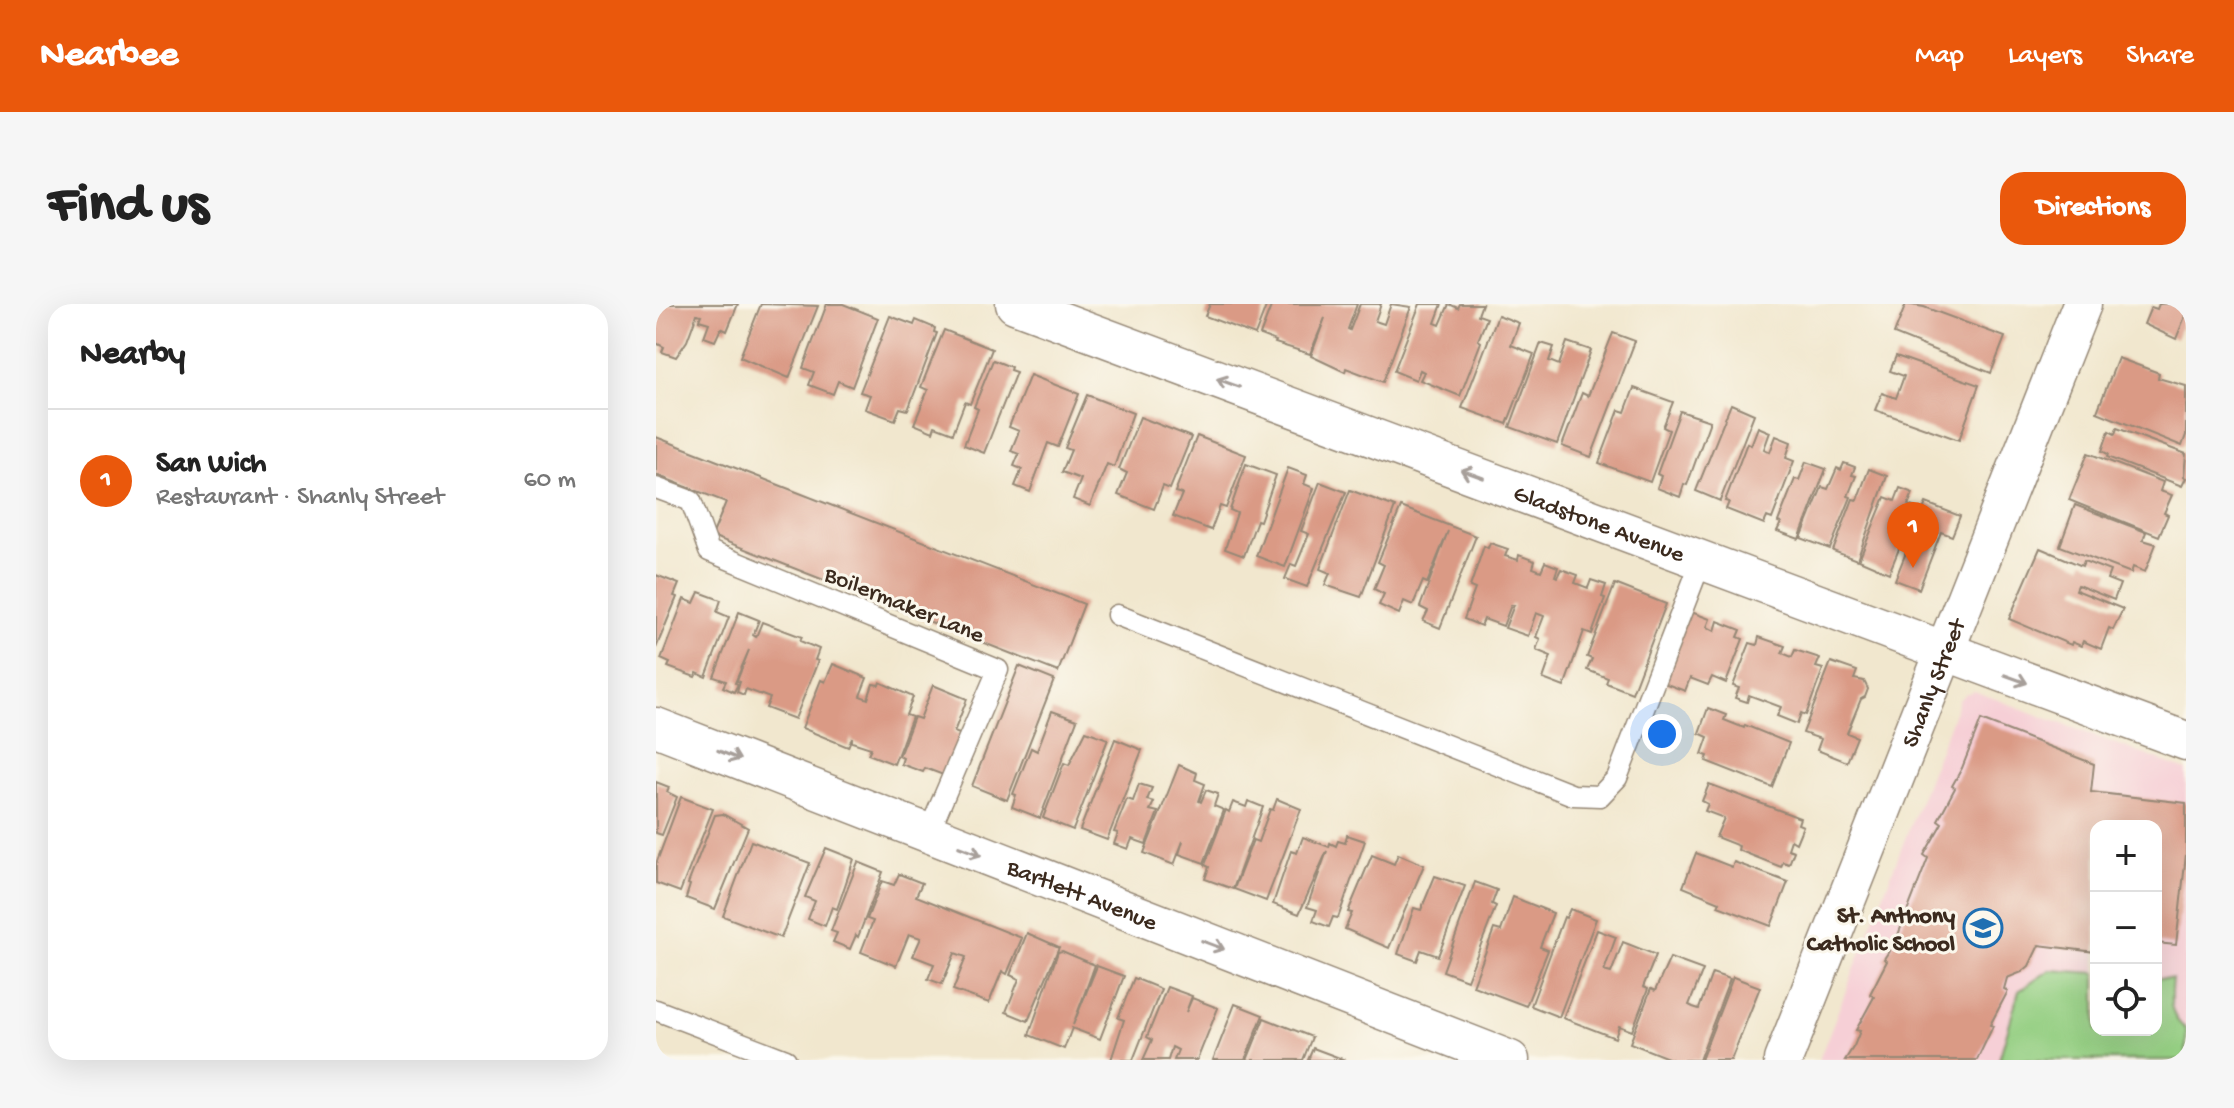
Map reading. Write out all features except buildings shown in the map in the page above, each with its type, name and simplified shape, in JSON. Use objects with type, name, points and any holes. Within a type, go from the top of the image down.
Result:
[{"type":"street","name":"Gladstone Avenue","points":[[1015,304],[1943,651],[2185,736]]},
{"type":"street","name":"Shanly Street","points":[[1783,1060],[2082,304]]},
{"type":"street","name":"Bartlett Avenue","points":[[656,727],[1510,1060]]},
{"type":"lane","name":"Boilermaker Lane","points":[[656,488],[691,501],[709,551],[998,670],[928,834]]},
{"type":"lane","points":[[1117,615],[1573,795],[1600,796],[1617,778],[1702,559]]},
{"type":"lane","points":[[656,1010],[786,1060]]},
{"type":"shaded area","name":"St. Anthony Catholic School","points":[[1974,691],[2186,770],[2186,1060],[1819,1060],[1959,700]]},
{"type":"green space","points":[[2050,970],[2090,973],[2090,1036],[2162,1036],[2162,978],[2172,979],[2173,1013],[2186,1029],[2186,1060],[1999,1060],[2019,991]]},
{"type":"place","name":"San Wich","points":[[1913,568]]},
{"type":"place","name":"St. Anthony Catholic School","points":[[1983,928]]}]
